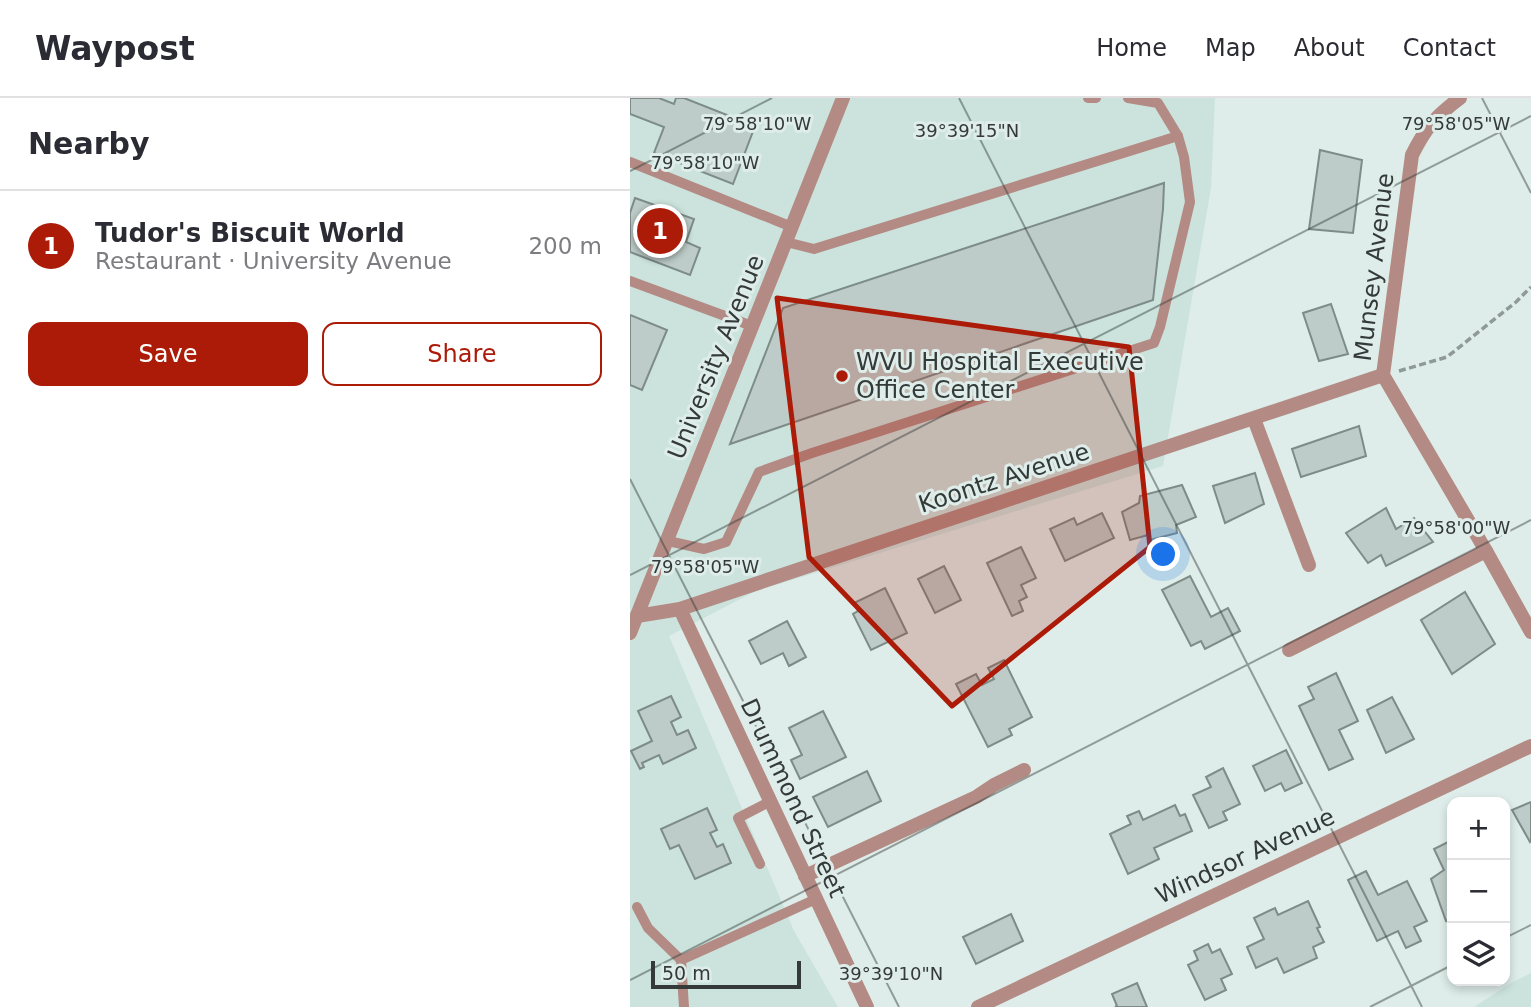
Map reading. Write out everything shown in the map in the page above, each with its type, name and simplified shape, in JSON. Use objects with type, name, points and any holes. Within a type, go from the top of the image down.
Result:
[{"type":"street","name":"University Avenue","points":[[630,633],[843,98]]},
{"type":"street","name":"Munsey Avenue","points":[[1460,98],[1439,114],[1423,133],[1412,155],[1383,375],[1531,632]]},
{"type":"street","name":"Koontz Avenue","points":[[637,616],[680,609],[1383,375]]},
{"type":"street","points":[[1254,419],[1309,565]]},
{"type":"street","points":[[1289,650],[1486,551]]},
{"type":"street","name":"Drummond Street","points":[[680,609],[867,1007]]},
{"type":"street","name":"Windsor Avenue","points":[[978,1007],[1531,746]]},
{"type":"street","points":[[805,876],[976,797],[1024,770]]},
{"type":"lane","points":[[1088,98],[1096,98]]},
{"type":"lane","points":[[668,541],[704,549],[726,542],[759,472],[1154,343],[1190,202],[1178,135],[1158,103],[1128,98]]},
{"type":"lane","points":[[786,242],[814,249],[1178,135]]},
{"type":"lane","points":[[630,162],[792,227]]},
{"type":"lane","points":[[630,281],[752,326]]},
{"type":"lane","points":[[760,864],[738,818],[769,802]]},
{"type":"lane","points":[[681,960],[816,899]]},
{"type":"lane","points":[[638,908],[648,928],[681,960],[684,1007]]},
{"type":"path","points":[[1383,375],[1447,357],[1531,287]]},
{"type":"highlighted area","points":[[777,298],[1129,347],[1150,547],[952,706],[809,557]]},
{"type":"shaded area","points":[[630,98],[1215,98],[1211,188],[1163,466],[756,591],[669,636],[794,931],[838,1007],[630,1007]]},
{"type":"shaded area","points":[[1531,973],[1531,1007],[1474,1007],[1510,986]]},
{"type":"building","points":[[630,98],[659,98],[674,104],[676,98],[684,98],[755,126],[733,184],[654,153],[664,127],[630,114]]},
{"type":"building","points":[[1320,150],[1362,160],[1353,233],[1309,229]]},
{"type":"building","name":"WVU Hospital Executive Office Center","points":[[1164,183],[1153,300],[730,444],[783,308]]},
{"type":"building","points":[[635,198],[694,219],[686,242],[700,248],[690,275],[630,252],[630,213]]},
{"type":"building","points":[[1331,304],[1348,354],[1319,361],[1303,313]]},
{"type":"building","points":[[630,315],[667,330],[642,390],[630,385]]},
{"type":"building","points":[[1359,426],[1366,456],[1301,477],[1292,449]]},
{"type":"building","points":[[1255,473],[1264,504],[1225,523],[1213,486]]},
{"type":"building","points":[[1182,485],[1196,517],[1176,525],[1177,533],[1150,540],[1148,535],[1130,540],[1122,512],[1139,503],[1140,496]]},
{"type":"building","points":[[1386,508],[1396,529],[1414,518],[1433,542],[1386,566],[1381,555],[1368,563],[1346,533]]},
{"type":"building","points":[[1102,513],[1114,538],[1065,561],[1050,529],[1074,518],[1077,525]]},
{"type":"building","points":[[1021,547],[1036,578],[1021,585],[1027,597],[1019,601],[1023,611],[1012,616],[987,563]]},
{"type":"building","points":[[944,566],[961,600],[935,613],[918,579]]},
{"type":"building","points":[[1190,576],[1211,617],[1228,608],[1240,631],[1205,649],[1201,641],[1191,646],[1162,590]]},
{"type":"building","points":[[885,588],[907,633],[871,650],[853,614],[858,611],[854,603]]},
{"type":"building","points":[[1465,592],[1495,644],[1452,674],[1421,620]]},
{"type":"building","points":[[787,621],[806,657],[789,666],[783,653],[761,664],[749,641]]},
{"type":"building","points":[[1004,660],[1032,717],[1009,729],[1012,735],[988,747],[956,684],[976,674],[982,685],[994,679],[988,668]]},
{"type":"building","points":[[1336,673],[1358,721],[1339,730],[1353,759],[1329,770],[1299,706],[1314,699],[1308,687]]},
{"type":"building","points":[[671,696],[681,717],[671,722],[677,735],[688,730],[696,748],[663,764],[659,755],[642,763],[644,767],[640,769],[631,751],[652,741],[638,711]]},
{"type":"building","points":[[1392,697],[1414,739],[1386,753],[1367,710]]},
{"type":"building","points":[[823,711],[846,757],[800,779],[791,760],[802,755],[789,728]]},
{"type":"building","points":[[1286,750],[1302,783],[1285,791],[1281,783],[1265,791],[1253,766]]},
{"type":"building","points":[[1223,768],[1240,804],[1223,812],[1227,820],[1209,828],[1193,795],[1211,787],[1206,777]]},
{"type":"building","points":[[867,771],[881,801],[828,827],[813,797]]},
{"type":"building","points":[[1531,802],[1531,841],[1530,842],[1512,810]]},
{"type":"building","points":[[1175,805],[1180,816],[1185,814],[1192,831],[1154,848],[1159,859],[1128,874],[1110,834],[1131,824],[1127,816],[1139,811],[1143,820]]},
{"type":"building","points":[[707,808],[717,830],[710,833],[717,847],[723,844],[731,863],[695,879],[679,845],[670,849],[661,829]]},
{"type":"building","points":[[1447,842],[1446,921],[1431,879],[1444,870],[1434,849]]},
{"type":"building","points":[[1366,871],[1378,895],[1407,881],[1427,921],[1414,927],[1421,941],[1406,948],[1398,931],[1377,941],[1348,880]]},
{"type":"building","points":[[1308,901],[1324,942],[1313,947],[1317,958],[1284,973],[1277,958],[1256,968],[1247,947],[1264,939],[1254,918],[1275,908],[1278,915]]},
{"type":"building","points":[[1011,914],[1023,941],[976,964],[963,937]]},
{"type":"building","points":[[1208,944],[1212,953],[1220,949],[1232,974],[1221,979],[1226,990],[1205,1000],[1188,965],[1198,960],[1194,951]]},
{"type":"building","points":[[1137,983],[1147,1007],[1115,1007],[1117,1006],[1112,994]]},
{"type":"place","name":"Tudor's Biscuit World","points":[[660,231]]},
{"type":"place","name":"WVU Hospital Executive Office Center","points":[[842,376]]}]
